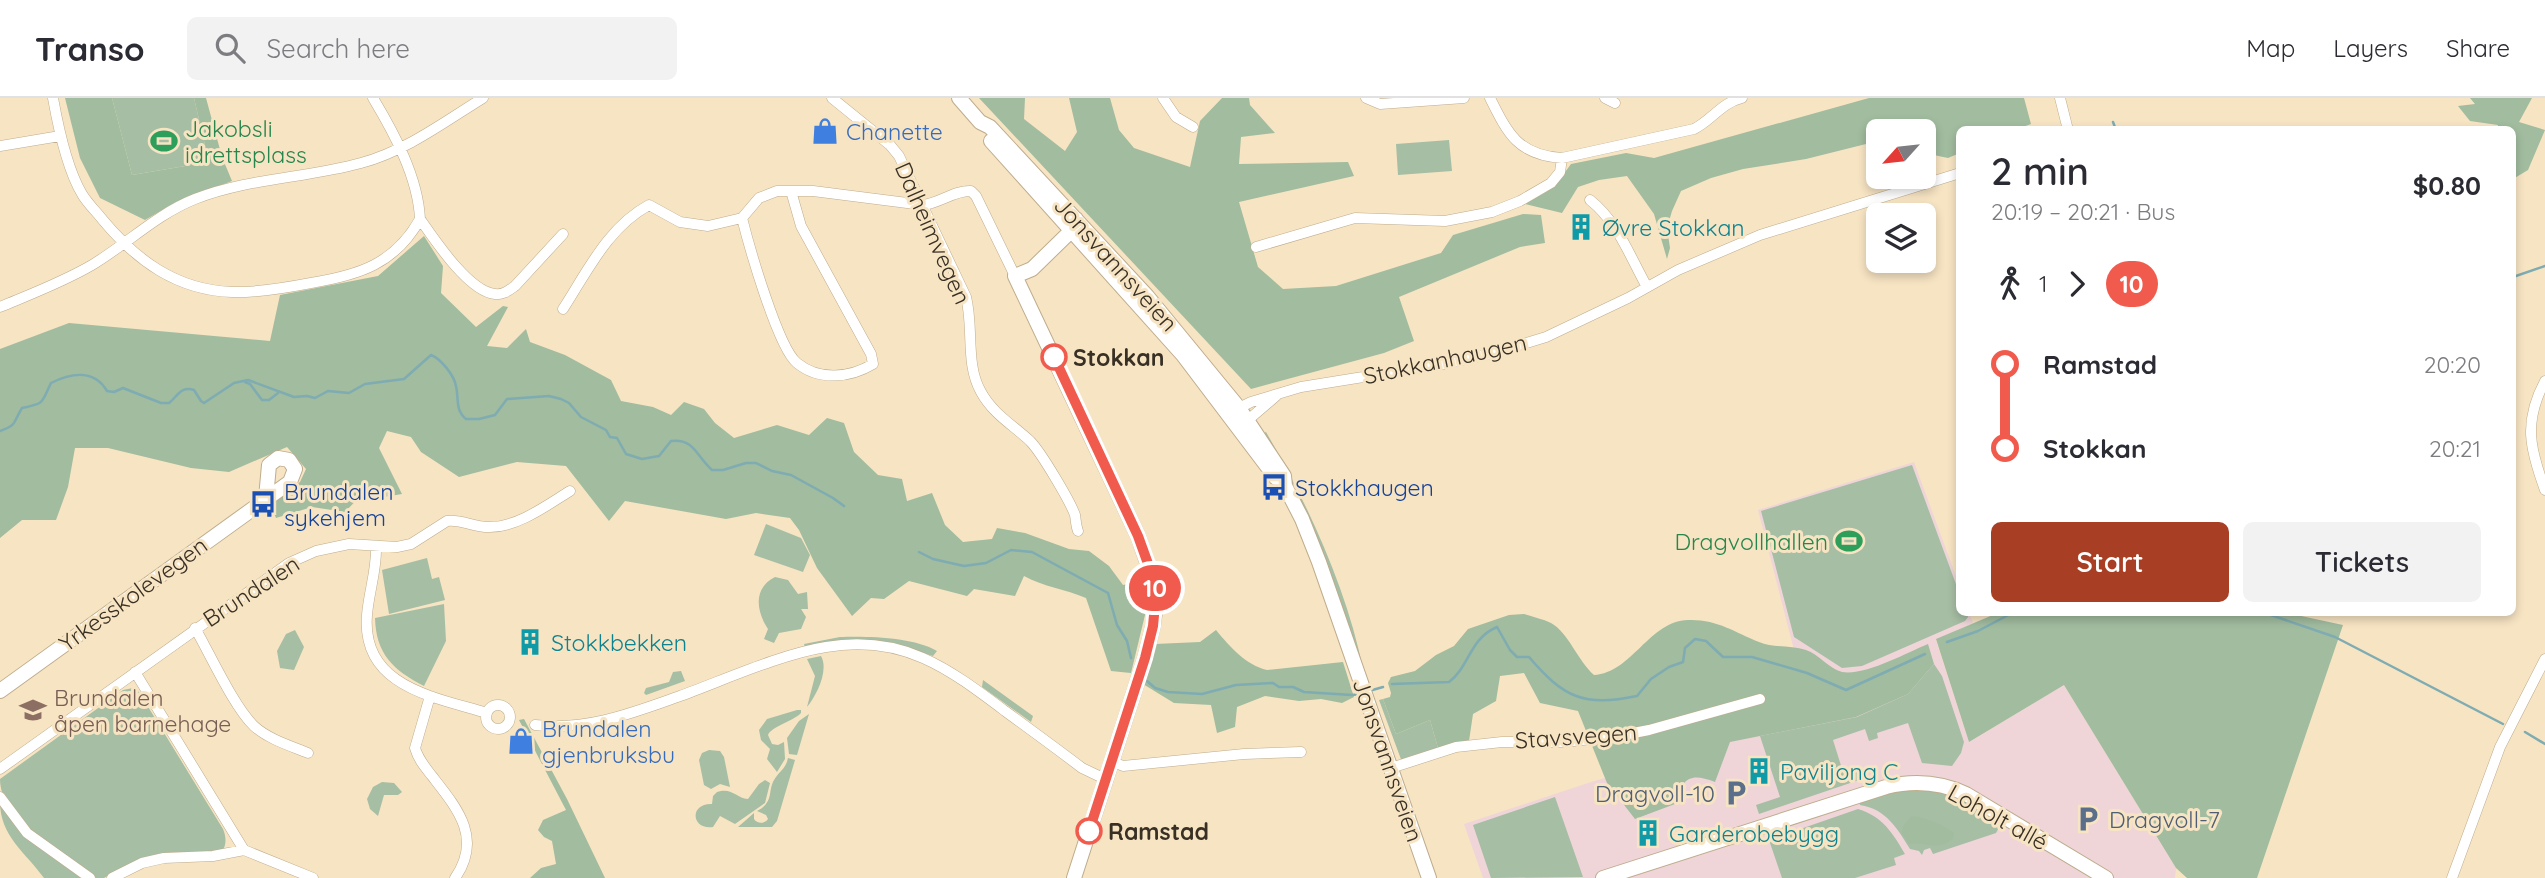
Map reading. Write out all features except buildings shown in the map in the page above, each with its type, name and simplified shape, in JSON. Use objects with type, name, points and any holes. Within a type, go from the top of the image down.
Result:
[{"type":"street","points":[[53,98],[60,136],[82,194],[123,244],[147,265],[186,284],[231,292],[286,288],[362,272],[387,258],[412,233],[420,219]]},
{"type":"street","points":[[373,98],[399,149],[414,187],[420,219],[458,269],[480,288],[496,295],[506,293],[563,234]]},
{"type":"street","points":[[0,307],[74,274],[170,211],[196,198],[362,163],[399,149],[483,98]]},
{"type":"street","name":"Dalheimvegen","points":[[832,98],[899,156],[965,297],[970,322],[973,373],[980,392],[995,411],[1033,443],[1041,454],[1074,514],[1078,531]]},
{"type":"street","name":"Jonsvannsveien","points":[[959,98],[980,122],[990,127],[1071,225],[1089,251],[1240,416]]},
{"type":"street","points":[[1163,98],[1177,117],[1193,127]]},
{"type":"street","points":[[1366,98],[1380,104],[1464,98]]},
{"type":"street","points":[[1490,98],[1508,134],[1522,147],[1542,156],[1562,158],[1694,129],[1725,104],[1742,98]]},
{"type":"street","points":[[2060,98],[2067,126]]},
{"type":"street","points":[[0,146],[60,136]]},
{"type":"street","points":[[1256,247],[1354,218],[1445,221],[1485,214],[1512,204],[1550,183],[1560,172],[1562,158]]},
{"type":"street","name":"Stokkanhaugen","points":[[1240,416],[1276,396],[1321,383],[1490,355],[1546,337],[1678,270],[1759,235],[1956,174]]},
{"type":"street","points":[[563,309],[612,233],[636,212],[649,205],[680,222],[708,226],[742,218],[759,198],[777,191],[923,205],[935,204],[963,191],[973,192],[1019,274],[1138,536],[1155,585],[1156,611],[1151,637],[1074,878]]},
{"type":"street","points":[[742,218],[774,317],[796,362],[818,374],[849,375],[864,369],[873,364],[872,354],[801,226],[791,191]]},
{"type":"street","points":[[1590,200],[1606,215],[1623,239],[1647,287]]},
{"type":"street","points":[[1019,274],[1026,262],[1071,225]]},
{"type":"street","points":[[1019,274],[1032,268],[1071,225]]},
{"type":"street","name":"Jonsvannsveien","points":[[1071,225],[1170,322],[1284,476],[1285,486],[1313,545],[1429,878]]},
{"type":"street","points":[[1044,256],[1069,248],[1089,251]]},
{"type":"street","points":[[2545,381],[2533,408],[2530,425],[2533,457],[2545,490]]},
{"type":"street","name":"Brundalen","points":[[0,769],[195,628],[296,559],[331,547],[362,543],[376,546],[411,544],[447,521],[501,526],[538,510],[570,491]]},
{"type":"street","name":"Yrkesskolevegen","points":[[0,691],[266,498]]},
{"type":"street","points":[[376,546],[367,631],[378,662],[389,675],[405,686],[487,713]]},
{"type":"street","points":[[195,628],[237,702],[254,726],[308,753]]},
{"type":"street","points":[[535,725],[561,727],[607,722],[804,652],[838,645],[867,645],[909,652],[948,669],[1082,768],[1105,779]]},
{"type":"street","points":[[2452,878],[2500,747],[2545,659]]},
{"type":"street","points":[[135,672],[244,850]]},
{"type":"street","points":[[430,696],[415,748],[420,760],[454,805],[466,827],[468,843],[465,862],[455,878]]},
{"type":"street","name":"Stavsvegen","points":[[1391,768],[1456,747],[1502,741],[1565,742],[1618,736],[1760,699]]},
{"type":"street","points":[[1111,761],[1123,766],[1244,754],[1301,752]]},
{"type":"street","name":"Loholt allé","points":[[1603,878],[1886,787],[1917,782],[1953,788],[1966,794],[2106,878]]},
{"type":"street","points":[[0,797],[27,833],[90,878]]},
{"type":"street","points":[[112,878],[142,863],[164,858],[213,856],[244,850],[313,878]]},
{"type":"shaded area","points":[[1914,462],[1956,576],[1956,616],[1970,616],[1973,623],[1936,640],[1969,742],[2064,685],[2176,868],[2175,878],[1483,878],[1464,824],[1588,783],[1811,716],[1758,510]]},
{"type":"green space","points":[[65,98],[112,98],[132,175],[209,162],[194,98],[206,98],[222,157],[232,181],[176,202],[145,220],[100,198],[80,158]]},
{"type":"green space","name":"Jakobsli idrettsplass","points":[[112,98],[194,98],[209,162],[132,175]]},
{"type":"green space","points":[[979,98],[1025,98],[1024,119],[1065,151],[1077,132],[1069,98],[1110,98],[1119,130],[1134,148],[1190,167],[1200,121],[1222,98],[1249,98],[1250,105],[1275,133],[1241,137],[1239,164],[1348,162],[1354,176],[1239,202],[1258,267],[1283,289],[1336,286],[1441,253],[1453,235],[1523,214],[1541,215],[1545,243],[1520,247],[1399,297],[1414,341],[1384,353],[1251,389]]},
{"type":"green space","points":[[1869,98],[2024,98],[2031,124],[1956,126],[1956,155],[1948,158],[1936,155],[1936,119],[1866,119],[1866,144],[1806,159],[1743,169],[1711,178],[1681,191],[1667,228],[1670,248],[1667,259],[1654,214],[1627,176],[1599,180],[1578,187],[1562,213],[1525,204],[1554,187],[1571,164],[1626,153],[1654,158]]},
{"type":"green space","points":[[2470,98],[2532,98],[2519,122],[2545,130],[2528,170],[2516,177],[2516,126],[2470,121],[2458,106],[2475,104]]},
{"type":"green space","points":[[1449,140],[1452,171],[1398,175],[1396,144]]},
{"type":"green space","points":[[424,236],[443,266],[441,293],[476,327],[503,306],[508,307],[487,346],[507,348],[526,329],[530,342],[565,355],[611,380],[621,401],[653,407],[671,415],[684,402],[704,409],[715,423],[734,438],[777,425],[809,435],[827,418],[844,423],[854,452],[878,475],[902,479],[907,501],[932,493],[945,525],[963,542],[992,539],[997,528],[1025,533],[1069,549],[1089,551],[1109,566],[1123,585],[1141,581],[1145,615],[1131,673],[1111,671],[1086,598],[1024,576],[1015,596],[974,589],[967,596],[909,581],[884,599],[871,598],[852,616],[817,568],[799,530],[790,518],[756,513],[726,519],[625,501],[609,521],[566,466],[517,462],[459,477],[421,452],[411,437],[387,431],[379,448],[402,494],[384,497],[368,488],[345,512],[312,507],[276,518],[271,505],[300,482],[306,469],[287,447],[229,472],[191,468],[108,448],[75,448],[68,487],[56,520],[22,520],[0,538],[0,349],[69,323],[270,341],[280,295],[378,276]]},
{"type":"green space","points":[[1266,432],[1324,547],[1347,608],[1363,669],[1261,435]]},
{"type":"green space","points":[[1912,465],[1956,584],[1956,616],[1968,617],[1965,621],[1862,666],[1842,668],[1794,637],[1761,511]]},
{"type":"green space","points":[[766,524],[801,538],[810,555],[803,572],[754,555]]},
{"type":"green space","points":[[427,558],[432,579],[439,577],[445,600],[389,614],[382,570]]},
{"type":"green space","points":[[775,577],[788,580],[798,594],[807,592],[808,609],[801,609],[806,617],[801,629],[779,633],[774,643],[764,639],[768,629],[761,615],[759,600],[763,587]]},
{"type":"green space","points":[[444,604],[446,641],[424,686],[403,674],[388,660],[379,642],[375,618]]},
{"type":"green space","points":[[1524,614],[1557,627],[1594,675],[1619,666],[1662,629],[1688,620],[1717,624],[1764,644],[1806,650],[1842,672],[1862,671],[1928,644],[1934,664],[1908,694],[1856,717],[1730,742],[1715,782],[1699,778],[1688,780],[1681,788],[1675,804],[1635,819],[1607,783],[1578,711],[1540,703],[1524,673],[1500,676],[1496,701],[1473,714],[1469,741],[1438,748],[1430,720],[1396,734],[1383,699],[1390,697],[1388,683],[1391,677],[1415,671],[1436,655],[1454,646],[1468,629],[1509,615]]},
{"type":"green space","points":[[1991,616],[2301,616],[2343,625],[2257,878],[2187,878],[2176,868],[2064,685],[1969,742],[1936,639]]},
{"type":"green space","points":[[295,630],[304,647],[294,670],[280,668],[277,651],[286,634]]},
{"type":"green space","points":[[1216,630],[1245,660],[1259,668],[1267,670],[1343,662],[1354,697],[1342,703],[1265,696],[1237,707],[1235,727],[1217,733],[1211,705],[1174,703],[1143,684],[1155,644],[1200,642]]},
{"type":"green space","points":[[840,637],[903,640],[937,651],[933,656],[896,645],[805,647],[804,644]]},
{"type":"green space","points":[[821,656],[823,675],[815,696],[807,707],[815,676],[807,659]]},
{"type":"green space","points":[[1934,664],[1942,676],[1964,742],[1961,753],[1952,766],[1922,763],[1908,723],[1877,733],[1878,738],[1869,741],[1865,729],[1833,740],[1844,775],[1859,771],[1862,779],[1759,814],[1756,805],[1780,797],[1760,736],[1857,717],[1908,694]]},
{"type":"green space","points":[[681,671],[685,681],[646,695],[644,693],[646,688],[669,682],[673,672]]},
{"type":"green space","points":[[983,680],[1033,716],[1031,722],[982,687]]},
{"type":"green space","points":[[133,688],[139,692],[223,829],[224,849],[120,869],[104,878],[96,878],[52,849],[22,824],[10,809],[0,779],[123,690]]},
{"type":"green space","points":[[1383,699],[1396,734],[1430,720],[1438,748],[1402,762],[1379,700]]},
{"type":"green space","points":[[801,710],[801,713],[768,735],[772,744],[784,742],[785,759],[777,772],[767,759],[770,749],[761,740],[759,730],[767,719]]},
{"type":"green space","points":[[809,714],[797,755],[789,754],[787,738],[799,721]]},
{"type":"green space","points":[[524,719],[605,878],[530,878],[541,868],[556,864],[552,841],[538,830],[543,820],[566,810],[519,720]]},
{"type":"green space","points":[[709,750],[720,751],[724,757],[730,787],[720,784],[711,789],[704,785],[699,760],[702,753]]},
{"type":"green space","points":[[788,758],[795,760],[777,821],[772,827],[738,827],[754,813],[757,822],[767,821],[766,815],[757,811],[767,803],[773,782],[785,767]]},
{"type":"green space","points":[[765,780],[770,783],[765,803],[735,824],[720,816],[713,827],[700,825],[697,821],[696,812],[705,805],[712,804],[713,796],[717,792],[726,791],[748,799]]},
{"type":"green space","points":[[382,782],[394,783],[402,792],[398,795],[384,795],[378,816],[370,809],[367,799],[373,787]]},
{"type":"green space","points":[[1916,787],[1961,800],[2002,822],[1996,833],[1933,854],[1930,848],[1924,850],[1922,855],[1919,851],[1910,849],[1884,815],[1860,805],[1859,801]]},
{"type":"green space","points":[[1555,797],[1583,877],[1491,878],[1473,825]]},
{"type":"green space","points":[[0,802],[21,832],[85,878],[44,878],[9,834],[4,825]]},
{"type":"green space","points":[[1858,809],[1874,816],[1896,839],[1905,854],[1894,858],[1896,865],[1855,878],[1782,878],[1769,840]]},
{"type":"green space","points":[[1912,816],[1944,827],[1954,833],[1953,839],[1936,846],[1909,844],[1902,833],[1903,826]]},
{"type":"waterway","points":[[2113,122],[2114,126]]},
{"type":"waterway","points":[[2516,276],[2545,266]]},
{"type":"waterway","name":"Stokkbekken","points":[[0,431],[12,425],[22,408],[42,401],[51,383],[74,375],[96,379],[107,391],[114,392],[123,388],[161,403],[169,403],[182,391],[189,389],[194,390],[204,403],[234,383],[248,380],[294,397],[315,398],[328,391],[349,393],[365,384],[404,379],[431,355],[443,364],[453,377],[459,408],[466,419],[495,415],[507,399],[549,396],[569,403],[581,417],[606,430],[610,437],[617,438],[626,454],[642,459],[659,456],[671,441],[685,442],[712,470],[756,463],[772,471],[791,475],[844,506]]},
{"type":"waterway","name":"Stokkbekken","points":[[245,382],[250,384],[262,400],[269,400],[278,393]]},
{"type":"waterway","name":"Stokkbekken","points":[[919,552],[933,559],[964,566],[986,563],[1011,550],[1032,552],[1108,593],[1117,625],[1127,641],[1131,658]]},
{"type":"waterway","points":[[1947,642],[1978,631],[2006,616]]},
{"type":"waterway","points":[[2274,616],[2335,637],[2503,724]]},
{"type":"waterway","name":"Stokkbekken","points":[[1392,684],[1449,682],[1456,676],[1481,638],[1497,627],[1517,657],[1529,657],[1553,682],[1576,696],[1603,700],[1637,696],[1651,679],[1669,667],[1683,662],[1685,648],[1695,639],[1706,641],[1723,657],[1752,657],[1807,673],[1846,690],[1925,654]]},
{"type":"waterway","name":"Stokkbekken","points":[[1147,681],[1155,688],[1168,692],[1202,694],[1236,685],[1273,683],[1279,687],[1293,687],[1304,692],[1360,694]]},
{"type":"waterway","name":"Stokkbekken","points":[[1369,691],[1383,687]]},
{"type":"waterway","points":[[2525,732],[2545,744]]},
{"type":"bus line","name":"10","points":[[1054,357],[1138,536],[1156,594],[1156,611],[1145,658],[1089,831]]},
{"type":"place","name":"Chanette","points":[[825,131]]},
{"type":"place","name":"Jakobsli idrettsplass","points":[[164,141]]},
{"type":"place","name":"Øvre Stokkan","points":[[1581,227]]},
{"type":"place","name":"Stokkan","points":[[1054,357]]},
{"type":"place","name":"Stokkhaugen","points":[[1274,487]]},
{"type":"place","name":"Brundalen sykehjem","points":[[263,504]]},
{"type":"place","name":"Dragvollhallen","points":[[1849,541]]},
{"type":"place","name":"Stokkbekken","points":[[530,642]]},
{"type":"place","name":"Brundalen åpen barnehage","points":[[33,710]]},
{"type":"place","name":"Brundalen gjenbruksbu","points":[[521,741]]},
{"type":"place","name":"Paviljong C","points":[[1759,771]]},
{"type":"place","name":"Dragvoll-10","points":[[1736,793]]},
{"type":"place","name":"Dragvoll-7","points":[[2088,819]]},
{"type":"place","name":"Ramstad","points":[[1089,831]]},
{"type":"place","name":"Garderobebygg","points":[[1648,833]]}]
